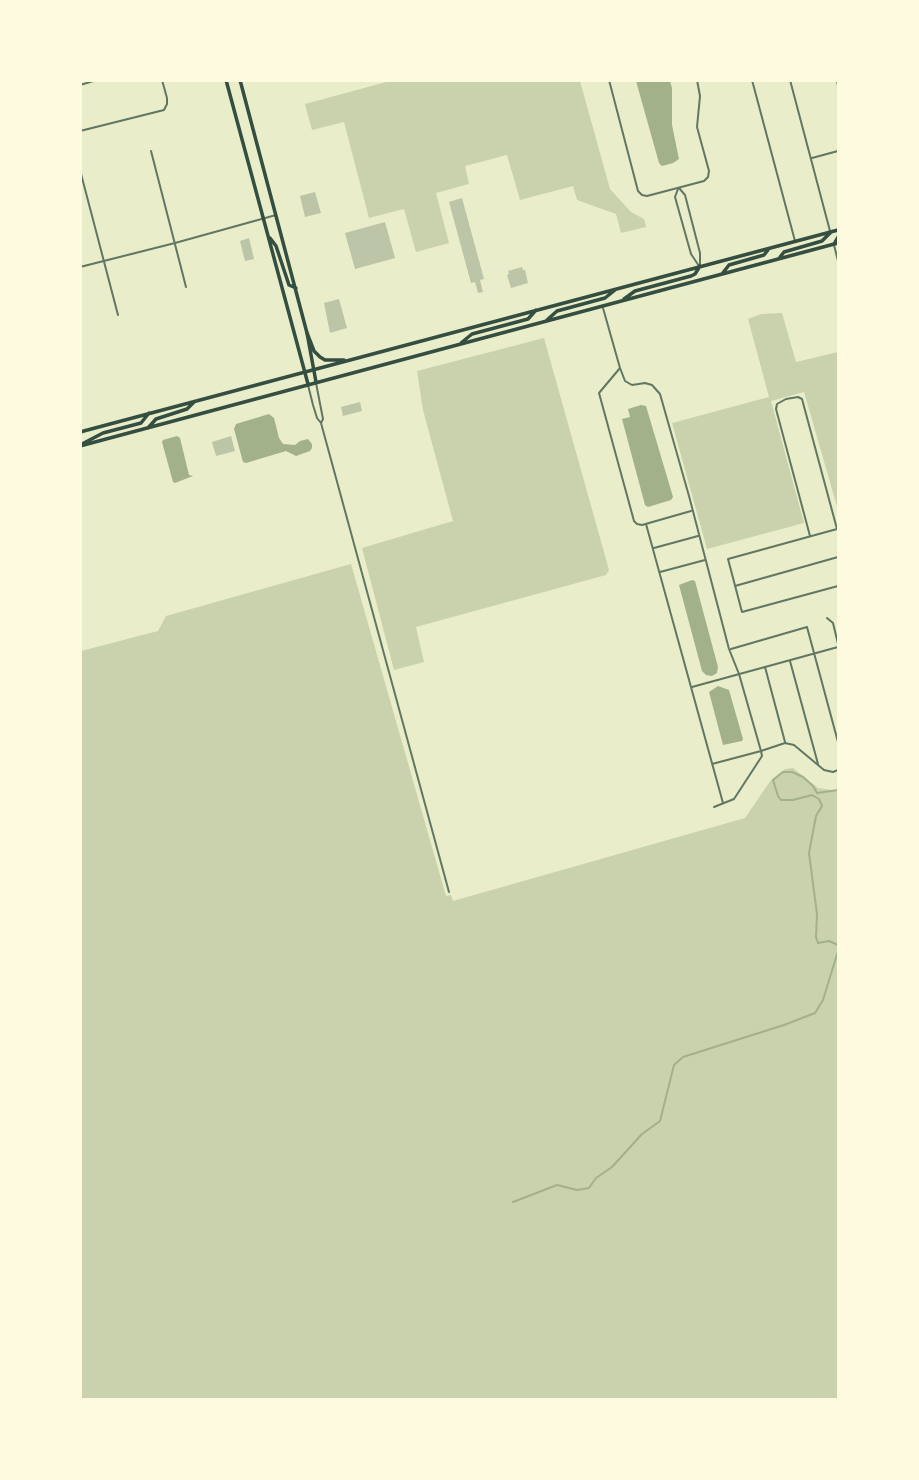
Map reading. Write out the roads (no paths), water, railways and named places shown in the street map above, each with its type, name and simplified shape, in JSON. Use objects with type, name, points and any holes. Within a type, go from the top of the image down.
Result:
[{"type":"main road","points":[[226,80],[308,384]]},
{"type":"main road","points":[[240,80],[296,288],[316,382]]},
{"type":"main road","points":[[81,431],[838,230]]},
{"type":"main road","points":[[779,259],[784,252],[822,241],[831,232]]},
{"type":"main road","points":[[269,236],[276,246],[289,285],[296,288]]},
{"type":"main road","points":[[80,445],[836,244],[838,237]]},
{"type":"main road","points":[[722,274],[729,265],[764,254],[769,248]]},
{"type":"main road","points":[[622,301],[635,291],[691,276],[700,266]]},
{"type":"main road","points":[[546,321],[557,311],[605,298],[617,288]]},
{"type":"main road","points":[[460,344],[471,334],[528,319],[536,310]]},
{"type":"main road","points":[[307,333],[314,351],[320,357],[325,360],[349,360]]},
{"type":"main road","points":[[148,428],[156,419],[187,409],[196,401]]},
{"type":"main road","points":[[80,445],[103,433],[141,423],[149,413]]},
{"type":"street","points":[[80,85],[97,80]]},
{"type":"street","points":[[80,131],[164,110],[167,98],[162,80]]},
{"type":"street","points":[[609,80],[638,191],[647,196],[704,181],[708,177],[709,171],[697,127],[700,96],[697,80]]},
{"type":"street","points":[[752,80],[795,241]]},
{"type":"street","points":[[790,80],[831,232]]},
{"type":"street","points":[[837,80],[838,86]]},
{"type":"street","points":[[151,151],[186,287]]},
{"type":"street","points":[[811,159],[838,151]]},
{"type":"street","points":[[80,170],[118,314]]},
{"type":"street","points":[[678,188],[685,195],[701,253],[700,266]]},
{"type":"street","points":[[678,188],[676,197],[691,254],[700,266]]},
{"type":"street","points":[[80,267],[276,215]]},
{"type":"street","points":[[836,244],[838,261]]},
{"type":"street","points":[[603,306],[625,381],[652,385],[660,394],[729,649],[740,674],[761,751],[762,756],[734,799],[714,807]]},
{"type":"street","points":[[620,368],[599,393],[634,520],[637,524],[646,524],[692,511]]},
{"type":"street","points":[[316,382],[323,419],[321,424]]},
{"type":"street","points":[[308,384],[449,892]]},
{"type":"street","points":[[810,536],[776,409],[778,404],[786,399],[798,397],[802,399],[838,528],[810,536],[728,559],[742,612],[838,586]]},
{"type":"street","points":[[646,524],[723,803]]},
{"type":"street","points":[[653,548],[698,536]]},
{"type":"street","points":[[735,586],[838,557]]},
{"type":"street","points":[[659,572],[705,560]]},
{"type":"street","points":[[691,687],[838,645],[833,622],[827,618]]},
{"type":"street","points":[[833,622],[838,621]]},
{"type":"street","points":[[729,649],[807,627],[838,742]]},
{"type":"street","points":[[789,660],[818,765]]},
{"type":"street","points":[[765,667],[785,743]]},
{"type":"street","points":[[712,764],[785,743],[794,745],[824,770],[838,771]]},
{"type":"waterway","points":[[838,790],[817,793],[803,777],[792,772],[783,772],[773,780],[781,800],[812,795],[819,799],[822,806],[816,816],[809,853],[817,914],[816,937],[818,943],[829,941],[838,945]]},
{"type":"waterway","points":[[513,1202],[557,1185],[577,1190],[589,1188],[642,1134],[660,1121],[674,1065],[683,1057],[815,1013],[823,1000],[838,951]]}]
